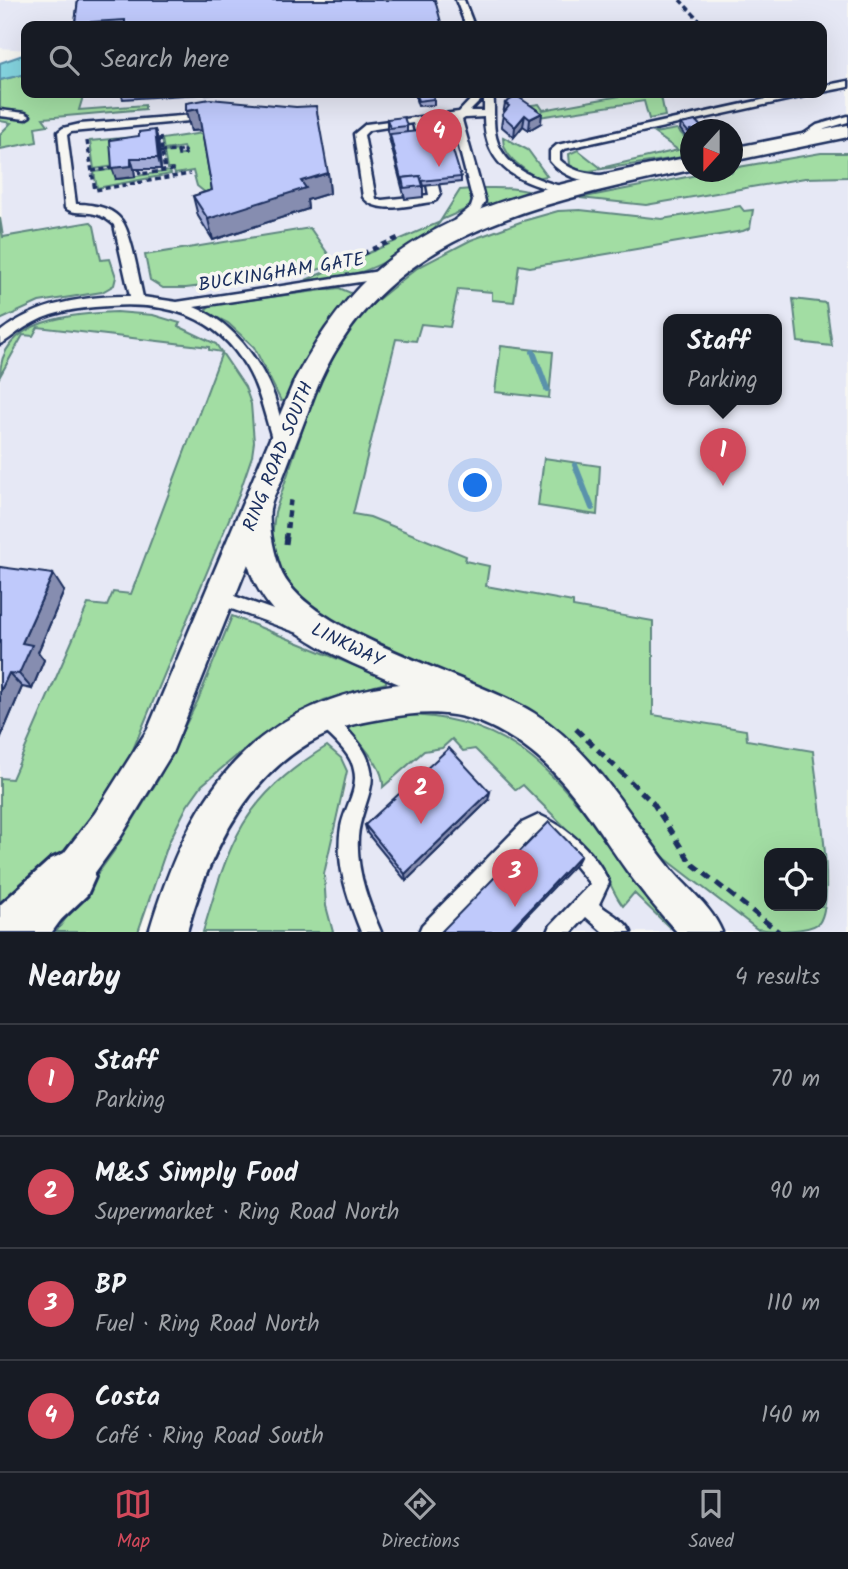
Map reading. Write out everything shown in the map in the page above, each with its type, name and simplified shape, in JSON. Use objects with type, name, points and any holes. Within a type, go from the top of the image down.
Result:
[{"type":"highway","points":[[10,932],[69,877]]},
{"type":"street","points":[[743,153],[848,131]]},
{"type":"street","name":"RING ROAD SOUTH","points":[[28,932],[114,820],[151,761],[174,712],[308,379],[325,348],[362,301],[414,242],[567,191],[680,166]]},
{"type":"street","name":"LINKWAY","points":[[256,506],[259,554],[270,584],[298,618],[323,635],[523,726],[566,760],[590,788],[653,876],[703,932]]},
{"type":"street","points":[[168,932],[187,871],[209,826],[228,796],[265,753],[291,734],[324,718],[370,703],[410,699],[474,702]]},
{"type":"lane","points":[[460,0],[468,21]]},
{"type":"lane","points":[[827,88],[848,84]]},
{"type":"lane","points":[[414,242],[472,214],[479,203],[457,122],[461,113],[477,98]]},
{"type":"lane","points":[[488,98],[491,137],[507,167],[538,184],[567,191]]},
{"type":"lane","points":[[616,180],[569,173],[557,163],[554,153],[561,147],[782,98]]},
{"type":"lane","points":[[0,113],[25,116]]},
{"type":"lane","points":[[417,120],[434,196],[427,200],[394,203],[372,201],[369,197],[359,134],[366,127],[461,113],[490,114]]},
{"type":"lane","points":[[137,299],[119,224],[94,208],[71,208],[62,143],[63,132],[76,128],[218,117]]},
{"type":"lane","points":[[431,117],[433,130]]},
{"type":"lane","points":[[796,142],[821,127],[848,119]]},
{"type":"lane","name":"BUCKINGHAM GATE","points":[[180,305],[388,273]]},
{"type":"lane","name":"BUCKINGHAM GATE","points":[[0,339],[31,317],[58,308],[137,299],[180,305],[202,315],[220,328],[242,350],[266,394],[282,446]]},
{"type":"lane","points":[[220,598],[323,635]]},
{"type":"lane","points":[[324,718],[349,746],[363,770],[363,782],[351,824],[349,846],[356,893],[371,932]]},
{"type":"lane","points":[[429,932],[535,824],[547,826],[597,875],[600,887],[558,932]]},
{"type":"lane","points":[[586,904],[604,922],[621,932]]},
{"type":"path","points":[[680,0],[700,21]]},
{"type":"path","points":[[160,137],[164,171]]},
{"type":"path","points":[[62,143],[87,140],[94,190],[190,174]]},
{"type":"path","points":[[161,152],[181,151]]},
{"type":"path","points":[[92,171],[115,167]]},
{"type":"path","points":[[139,169],[140,174],[172,170],[173,176]]},
{"type":"path","points":[[333,267],[414,242]]},
{"type":"shaded area","points":[[0,0],[848,0],[848,932],[333,932],[326,906],[324,874],[347,780],[288,772],[253,807],[241,827],[203,932],[189,932],[48,844],[0,885],[0,274],[39,302],[102,292],[114,285],[101,261],[94,226],[90,222],[2,238],[0,61],[21,54],[21,98],[827,98],[827,21],[21,21],[21,50],[0,48]],"holes":[[[310,228],[323,268],[308,273],[170,289],[158,286],[145,255]],[[668,244],[519,265],[492,293],[457,289],[421,324],[396,339],[352,514],[370,517],[465,555],[465,561],[488,566],[486,586],[573,602],[573,607],[652,715],[746,730],[747,740],[813,751],[824,848],[827,848],[827,911],[764,911],[764,901],[510,672],[303,505],[434,268]],[[396,715],[431,716],[479,726],[510,741],[533,757],[580,805],[669,926],[634,893],[623,905],[612,892],[601,867],[590,854],[523,784],[516,790],[474,748],[452,739],[442,748],[424,751],[384,786],[377,768],[349,729]]]},
{"type":"green space","points":[[21,75],[21,98],[83,98],[79,110],[145,105],[145,109],[43,118],[48,125],[35,127],[37,142],[0,149],[0,134],[11,123],[0,121],[0,80]]},
{"type":"green space","points":[[516,98],[520,98],[524,106],[539,104],[543,110],[609,98],[661,98],[665,116],[649,119],[644,101],[539,117],[520,105]]},
{"type":"green space","points":[[677,129],[680,132],[680,157],[589,171],[570,165],[569,154],[578,150],[601,168],[678,150],[654,133]]},
{"type":"green space","points":[[203,133],[214,194],[207,194],[197,186],[193,171],[175,174],[173,169],[167,169],[164,152],[179,150],[178,156],[186,154],[183,147],[164,150],[162,139]]},
{"type":"green space","points":[[134,137],[135,148],[115,166],[94,169],[90,141]]},
{"type":"green space","points":[[503,137],[528,150],[547,176],[537,178],[514,161],[506,150]]},
{"type":"green space","points":[[821,153],[848,153],[848,177],[805,178],[646,205],[580,198],[680,178],[680,182],[743,182],[743,166]]},
{"type":"green space","points":[[115,169],[116,179],[170,171],[171,174],[97,188],[94,172]]},
{"type":"green space","points":[[483,188],[515,189],[533,193],[489,205],[485,202]]},
{"type":"green space","points":[[471,189],[473,200],[469,208],[441,220],[460,190]]},
{"type":"green space","points":[[740,206],[744,211],[753,210],[750,228],[743,231],[530,267],[519,265],[514,302],[492,300],[492,292],[458,289],[450,327],[421,324],[416,341],[396,339],[353,514],[370,517],[466,556],[465,561],[489,566],[486,586],[573,602],[573,607],[653,621],[653,715],[746,730],[747,740],[813,751],[825,848],[764,848],[764,911],[824,911],[819,923],[814,926],[781,931],[757,929],[666,859],[651,844],[603,774],[572,743],[472,685],[327,624],[283,586],[271,547],[275,512],[318,384],[333,352],[360,314],[417,268],[471,240],[558,211],[580,210],[662,219]]},
{"type":"green space","points":[[0,218],[3,237],[90,222],[94,226],[101,260],[110,259],[116,277],[114,285],[102,292],[39,302],[0,320]]},
{"type":"green space","points":[[440,222],[429,234],[406,250],[369,269],[347,276],[306,280]]},
{"type":"green space","points":[[310,228],[335,264],[308,273],[186,288],[163,288],[150,280],[145,255]]},
{"type":"green space","points":[[339,288],[351,293],[349,298],[325,326],[307,356],[287,400],[281,401],[254,347],[228,323],[208,313],[206,309],[211,305]]},
{"type":"green space","points":[[793,299],[826,303],[832,346],[798,342]]},
{"type":"green space","points":[[117,312],[153,315],[180,323],[178,326],[216,344],[221,352],[209,350],[209,347],[38,327],[33,336],[23,335],[0,376],[3,357],[12,342],[26,331],[61,318]]},
{"type":"green space","points":[[501,346],[553,352],[549,398],[495,392]]},
{"type":"green space","points":[[222,353],[245,387],[251,404],[254,442],[252,456],[237,500],[127,764],[75,841],[0,924],[0,778],[12,779],[88,604],[107,606],[113,592],[131,594]]},
{"type":"green space","points":[[544,458],[600,466],[597,515],[538,506]]},
{"type":"green space","points":[[232,616],[375,674],[386,680],[386,683],[324,700],[286,719],[254,741],[202,785],[187,806],[169,842],[138,932],[56,932],[114,851],[158,780],[198,700]]},
{"type":"green space","points":[[396,715],[432,717],[463,723],[491,733],[539,764],[583,810],[670,922],[669,927],[634,893],[623,906],[602,869],[571,834],[523,785],[516,790],[475,749],[463,751],[452,739],[442,748],[424,751],[383,787],[383,779],[376,764],[349,729],[352,724]]},
{"type":"green space","points":[[327,746],[341,758],[347,771],[324,874],[326,906],[333,932],[203,932],[222,872],[243,824],[276,784]]},
{"type":"water","points":[[21,56],[21,75],[0,80],[0,63]]},
{"type":"building","points":[[78,0],[435,0],[441,21],[125,20],[75,21]]},
{"type":"building","points":[[417,98],[434,99],[418,101]]},
{"type":"building","points":[[520,98],[542,113],[530,119],[525,115],[515,127],[502,115],[509,106],[505,103]]},
{"type":"building","points":[[210,99],[296,107],[316,106],[328,173],[301,181],[306,188],[208,219],[193,196],[212,190],[198,109],[186,111],[186,103]]},
{"type":"building","points":[[404,117],[407,126],[390,128],[387,119]]},
{"type":"building","points":[[446,128],[461,177],[421,181],[420,176],[402,178],[402,183],[390,134]]},
{"type":"building","points":[[155,130],[158,158],[131,158],[131,166],[112,168],[110,140],[139,136],[139,132]]},
{"type":"building","points":[[420,176],[423,186],[404,188],[402,178]]},
{"type":"building","points":[[0,567],[53,574],[22,643],[32,645],[19,674],[9,673],[0,692]]},
{"type":"building","points":[[449,748],[490,792],[405,874],[365,825]]},
{"type":"building","points":[[549,822],[581,855],[508,932],[441,932]]},
{"type":"waterway","points":[[533,352],[547,389]]},
{"type":"waterway","points":[[575,465],[592,508]]},
{"type":"place","name":"Costa","points":[[439,167]]},
{"type":"place","name":"Staff","points":[[723,486]]},
{"type":"place","name":"M&S Simply Food","points":[[421,824]]},
{"type":"place","name":"BP","points":[[515,907]]}]
